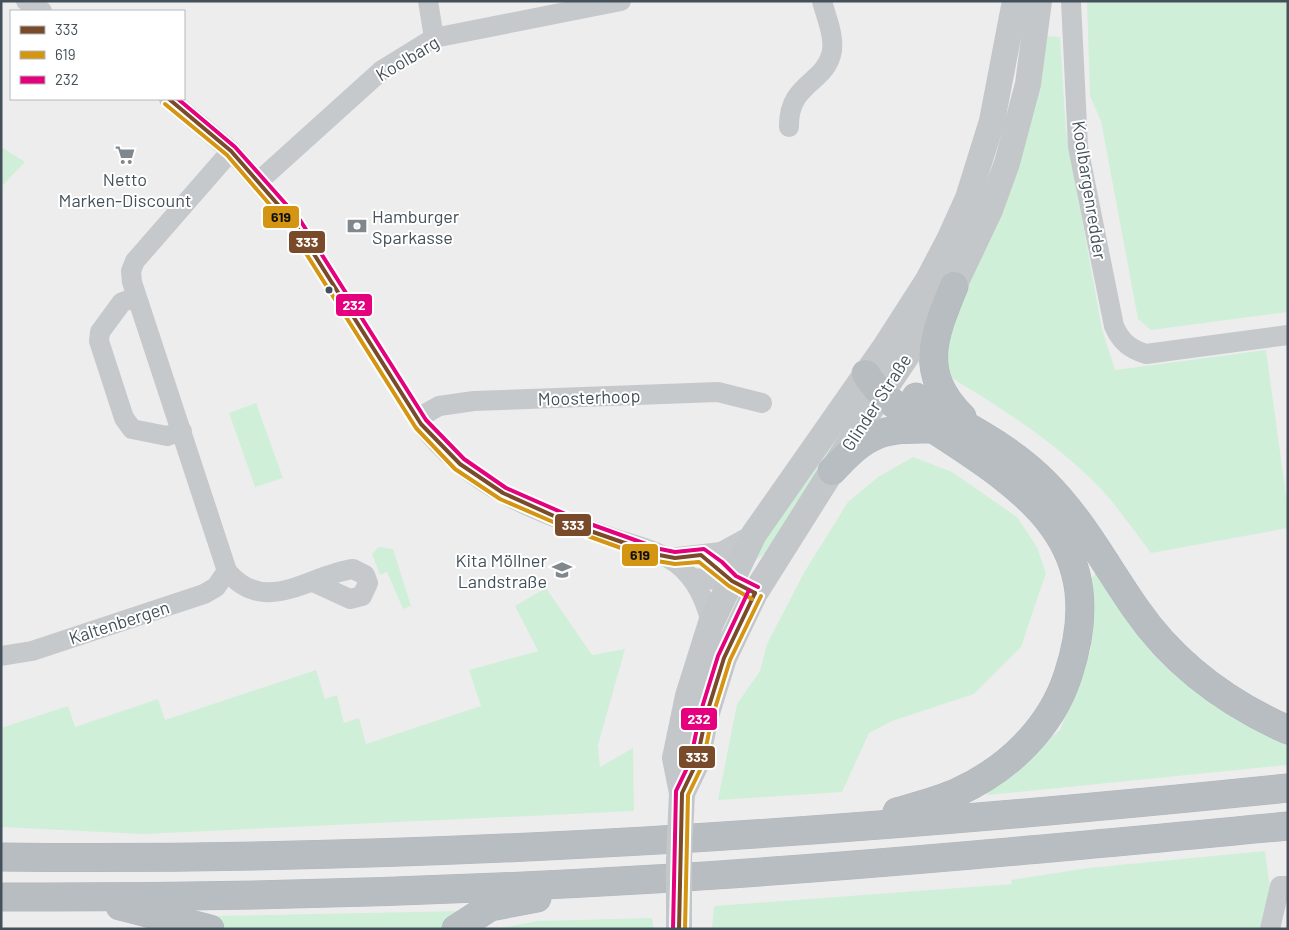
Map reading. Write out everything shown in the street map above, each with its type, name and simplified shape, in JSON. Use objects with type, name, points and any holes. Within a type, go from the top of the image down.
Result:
[{"type":"highway","points":[[954,286],[936,334],[934,368],[936,383],[945,399],[975,430]]},
{"type":"highway","points":[[845,828],[955,793],[983,778],[1034,737],[1052,712],[1064,687],[1074,655],[1080,621],[1079,594],[1070,557],[1061,538],[1046,516],[1014,484],[934,429],[879,383]]},
{"type":"highway","points":[[879,383],[917,398],[975,430],[1021,462],[1060,498],[1089,537],[1137,610],[1174,655],[1194,673],[1238,706],[1288,730]]},
{"type":"highway","points":[[832,471],[860,443],[878,433],[900,429],[934,429]]},
{"type":"highway","points":[[1,857],[142,858],[455,851],[845,828],[1146,803],[1288,788]]},
{"type":"highway","points":[[1,897],[392,891],[619,881],[990,854],[1288,826]]},
{"type":"highway","points":[[456,929],[490,907],[619,881]]},
{"type":"highway","points":[[87,897],[210,929]]},
{"type":"main road","name":"Glinder Straße","points":[[679,929],[679,858],[682,793],[675,758],[688,696],[711,622],[744,587],[832,471],[879,383],[968,198],[999,91],[1015,1]]},
{"type":"main road","name":"Glinder Straße","points":[[682,793],[696,764],[706,716],[744,587],[754,534],[879,383],[954,286],[990,210],[1007,163],[1028,84],[1039,1]]},
{"type":"street","points":[[26,1],[40,10]]},
{"type":"street","points":[[428,1],[434,38]]},
{"type":"street","name":"Koolbarg","points":[[259,181],[382,70],[434,38],[621,1]]},
{"type":"street","points":[[789,127],[789,112],[802,89],[825,68],[832,55],[832,40],[822,1]]},
{"type":"street","name":"Koolbargenredder","points":[[1071,1],[1078,147],[1114,326],[1126,345],[1146,354],[1288,335]]},
{"type":"street","points":[[170,100],[231,151],[295,224],[418,418],[439,446],[469,473],[506,497],[545,515],[669,558],[692,578],[705,602],[711,622]]},
{"type":"street","points":[[231,151],[135,261],[131,271],[136,298],[182,431],[227,572],[235,582],[260,592],[274,593],[313,582]]},
{"type":"street","points":[[136,298],[122,302],[100,332],[99,341],[124,418],[132,428],[167,436],[182,431]]},
{"type":"street","name":"Moosterhoop","points":[[418,418],[439,406],[474,401],[718,392],[762,403]]},
{"type":"street","points":[[669,558],[721,552],[754,534]]},
{"type":"street","points":[[701,555],[744,587]]},
{"type":"street","name":"Kaltenbergen","points":[[1,656],[32,651],[204,594],[216,587],[227,572]]},
{"type":"street","points":[[692,578],[744,587]]},
{"type":"street","points":[[1270,929],[1280,886],[1288,886]]},
{"type":"green space","points":[[1087,1],[1288,1],[1288,312],[1151,330],[1138,319],[1101,121],[1090,96]]},
{"type":"green space","points":[[1047,36],[1060,37],[1066,131],[1102,329],[1115,370],[1266,350],[1288,510],[1288,528],[1151,553],[1106,495],[1082,470],[1026,426],[945,374],[944,350]]},
{"type":"green space","points":[[1,147],[25,162],[1,187]]},
{"type":"green space","points":[[863,398],[772,548],[752,563],[753,553]]},
{"type":"green space","points":[[256,403],[283,478],[255,487],[229,413]]},
{"type":"green space","points":[[913,457],[952,472],[1017,517],[1037,547],[1046,573],[1021,647],[974,694],[892,721],[869,733],[842,792],[718,800],[737,704],[760,671],[767,644],[805,571],[848,502],[878,477]]},
{"type":"green space","points":[[379,547],[393,549],[411,606],[403,609],[387,572],[380,575],[372,554]]},
{"type":"green space","points":[[1100,568],[1158,651],[1214,706],[1288,738],[1288,765],[988,795],[983,789],[1020,764],[1060,730],[1091,649],[1088,582]]},
{"type":"green space","points":[[546,588],[592,655],[625,649],[598,745],[600,767],[595,770],[633,748],[634,811],[143,834],[1,827],[1,728],[68,706],[75,727],[158,699],[165,720],[316,670],[325,699],[337,695],[344,723],[359,718],[366,744],[481,706],[469,670],[538,651],[515,606]]},
{"type":"green space","points":[[1265,851],[1270,888],[1265,929],[712,929],[714,906],[1012,884],[1011,880],[1088,868]]},
{"type":"green space","points":[[464,911],[444,929],[230,929],[213,921],[214,916]]},
{"type":"green space","points":[[652,918],[654,929],[495,929],[538,921]]},
{"type":"transit line","name":"333","points":[[170,100],[231,151],[295,224],[421,424],[460,464],[503,493],[576,526],[659,555],[675,558],[701,555],[732,581],[755,593]]},
{"type":"transit line","name":"232","points":[[179,100],[235,147],[300,220],[426,420],[464,459],[506,488],[579,520],[660,549],[675,552],[704,549],[722,562],[736,576],[758,587]]},
{"type":"transit line","name":"619","points":[[165,104],[227,155],[290,228],[416,428],[455,469],[500,499],[574,531],[657,561],[675,564],[699,562],[729,586],[752,599]]},
{"type":"transit line","name":"232","points":[[673,929],[676,791],[690,762],[700,714],[718,656],[749,590]]},
{"type":"transit line","name":"333","points":[[679,929],[682,793],[696,764],[706,716],[724,658],[755,593]]},
{"type":"transit line","name":"619","points":[[685,929],[688,795],[702,766],[712,718],[730,660],[761,596]]},
{"type":"place","name":"Netto Marken-Discount","points":[[125,155]]},
{"type":"place","name":"Hamburger Sparkasse","points":[[357,226]]},
{"type":"place","name":"Kita Möllner Landstraße","points":[[562,570]]}]
